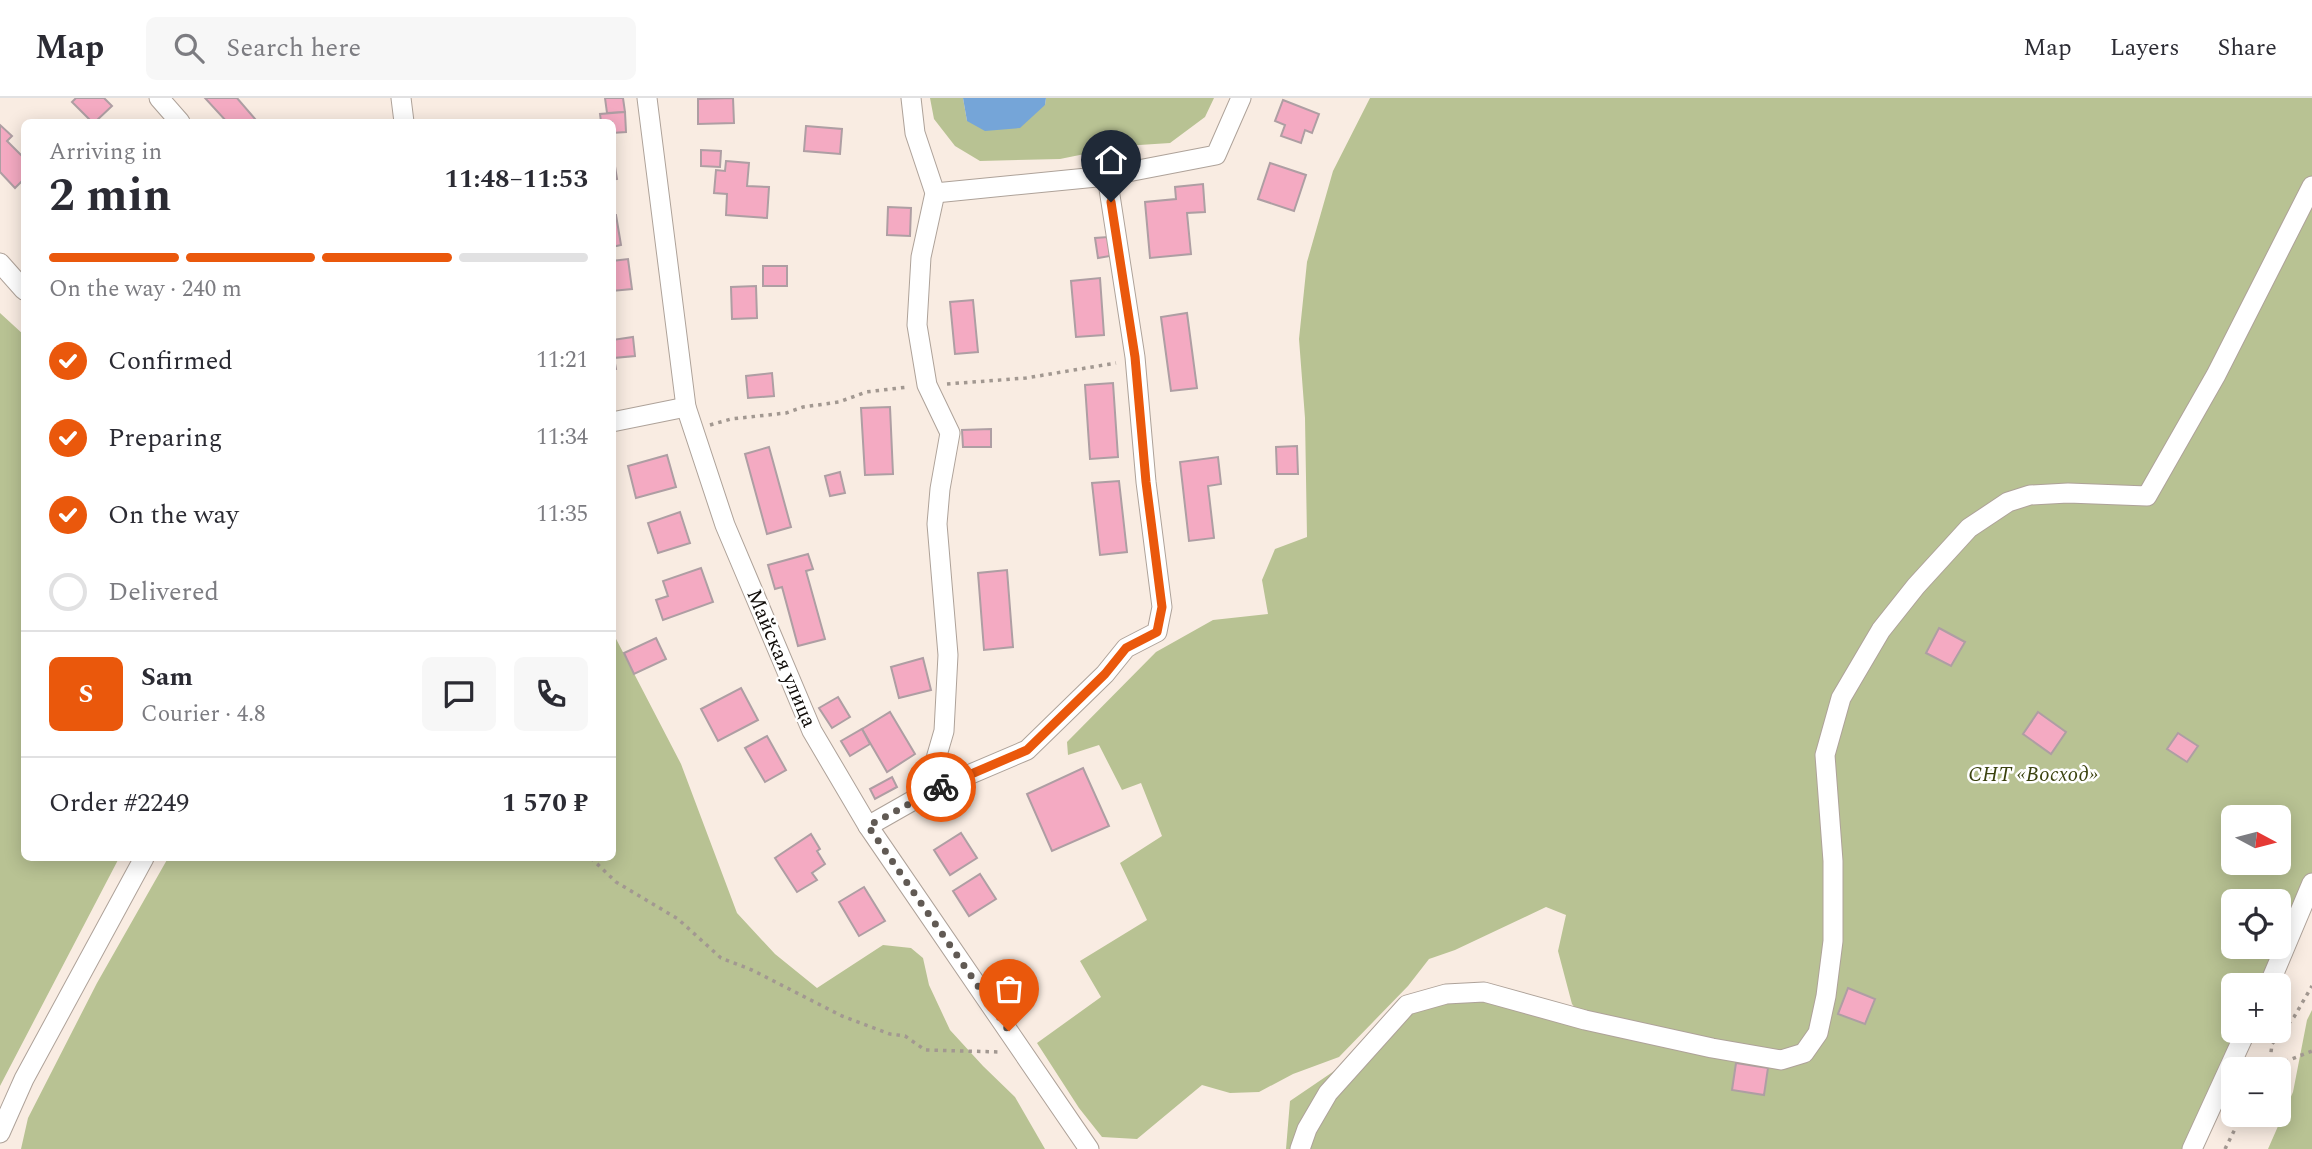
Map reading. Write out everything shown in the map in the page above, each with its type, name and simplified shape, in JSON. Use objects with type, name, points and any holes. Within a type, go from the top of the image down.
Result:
[{"type":"street","points":[[159,98],[177,119]]},
{"type":"street","points":[[401,98],[404,119]]},
{"type":"street","name":"Майская улица","points":[[647,98],[686,407],[725,525],[812,731],[868,826],[1088,1149]]},
{"type":"street","points":[[911,98],[915,134],[935,193],[921,257],[918,326],[927,385],[950,433],[937,524],[948,655],[944,731],[926,793]]},
{"type":"street","points":[[935,193],[1107,176],[1216,155],[1241,98]]},
{"type":"street","points":[[868,826],[926,793],[1027,750],[1105,674],[1126,648],[1157,632],[1162,607],[1146,482],[1135,357],[1107,176]]},
{"type":"street","points":[[1300,1149],[1307,1129],[1328,1093],[1407,1005],[1446,994],[1484,992],[1585,1020],[1767,1058],[1781,1060],[1804,1053],[1818,1033],[1833,941],[1833,848],[1825,755],[1841,698],[1881,630],[1916,586],[1969,528],[2008,502],[2031,495],[2147,496],[2216,375],[2312,186]]},
{"type":"street","points":[[0,263],[21,287]]},
{"type":"street","points":[[616,421],[686,407]]},
{"type":"street","points":[[0,1133],[24,1079],[142,861]]},
{"type":"street","points":[[2274,973],[2312,883]]},
{"type":"street","points":[[2192,1149],[2241,1043]]},
{"type":"path","points":[[594,861],[617,882],[678,919],[721,958],[752,970],[842,1016],[890,1034],[905,1036],[925,1050],[983,1050],[1024,1054]]},
{"type":"path","points":[[2270,1057],[2272,1044],[2294,1017],[2312,986]]},
{"type":"path","points":[[2291,1060],[2312,1051]]},
{"type":"path","points":[[2225,1149],[2236,1127]]},
{"type":"green space","points":[[930,98],[963,98],[967,121],[1045,105],[1046,98],[1214,98],[1205,117],[1170,143],[1124,146],[1060,159],[980,161],[955,146],[934,119]]},
{"type":"green space","name":"СНТ «Восход»","points":[[1370,98],[2312,98],[2312,883],[2291,933],[2291,889],[2221,889],[2221,959],[2280,959],[2274,973],[2221,973],[2221,1043],[2241,1043],[2234,1057],[2221,1057],[2221,1086],[2192,1149],[1286,1149],[1290,1101],[1368,1048],[1407,1005],[1446,994],[1584,1019],[1572,1004],[1558,951],[1566,915],[1546,907],[1455,950],[1429,959],[1408,986],[1339,1057],[1293,1074],[1259,1092],[1230,1093],[1202,1085],[1137,1139],[1102,1137],[1079,1108],[1037,1043],[1101,997],[1080,961],[1147,920],[1120,863],[1162,836],[1141,783],[1122,790],[1099,745],[1068,755],[1067,742],[1156,652],[1213,620],[1268,614],[1262,580],[1275,549],[1307,537],[1305,418],[1299,339],[1307,262],[1333,171]]},
{"type":"green space","points":[[0,313],[21,332],[21,861],[117,861],[0,1086]]},
{"type":"green space","points":[[616,639],[681,764],[737,913],[775,954],[817,988],[883,945],[911,948],[923,958],[929,985],[950,1030],[1015,1097],[1045,1149],[21,1149],[28,1118],[97,983],[166,861],[616,861]]},
{"type":"green space","points":[[2312,1010],[2312,1149],[2268,1149],[2278,1127],[2291,1127],[2291,1097],[2307,1020]]},
{"type":"water","points":[[963,98],[1046,98],[1045,105],[1020,128],[985,131],[967,121]]},
{"type":"building","points":[[76,98],[104,98],[112,106],[98,119],[89,119],[72,102]]},
{"type":"building","points":[[205,98],[237,98],[255,119],[224,119]]},
{"type":"building","points":[[605,98],[623,98],[625,112],[607,113]]},
{"type":"building","points":[[733,98],[734,123],[698,124],[698,99]]},
{"type":"building","points":[[1283,100],[1319,114],[1312,133],[1305,130],[1301,143],[1281,136],[1285,125],[1275,121]]},
{"type":"building","points":[[625,112],[626,132],[616,133],[616,119],[601,119],[600,114]]},
{"type":"building","points":[[0,125],[12,136],[7,141],[21,155],[21,182],[15,188],[0,172]]},
{"type":"building","points":[[806,126],[842,129],[840,154],[804,151]]},
{"type":"building","points":[[701,150],[721,151],[720,167],[701,166]]},
{"type":"building","points":[[726,161],[749,163],[747,186],[769,187],[767,218],[726,215],[727,194],[714,193],[716,170],[725,171]]},
{"type":"building","points":[[1270,163],[1306,175],[1294,211],[1258,199]]},
{"type":"building","points":[[1203,184],[1205,212],[1187,213],[1191,254],[1150,258],[1145,202],[1176,199],[1175,187]]},
{"type":"building","points":[[888,207],[911,208],[910,236],[887,235]]},
{"type":"building","points":[[616,215],[621,245],[616,246]]},
{"type":"building","points":[[1108,237],[1110,256],[1098,258],[1095,238]]},
{"type":"building","points":[[628,259],[632,289],[616,291],[616,260]]},
{"type":"building","points":[[763,266],[787,266],[787,286],[763,286]]},
{"type":"building","points":[[1100,278],[1104,335],[1076,337],[1071,281]]},
{"type":"building","points":[[756,286],[757,318],[732,319],[731,287]]},
{"type":"building","points":[[973,300],[978,352],[955,354],[950,302]]},
{"type":"building","points":[[1187,313],[1197,388],[1171,391],[1161,317]]},
{"type":"building","points":[[633,337],[635,356],[616,358],[616,339]]},
{"type":"building","points":[[772,373],[774,396],[748,398],[746,376]]},
{"type":"building","points":[[1113,383],[1118,457],[1090,459],[1085,385]]},
{"type":"building","points":[[890,407],[893,474],[865,475],[861,408]]},
{"type":"building","points":[[991,429],[991,447],[963,447],[962,430]]},
{"type":"building","points":[[1297,446],[1298,474],[1277,474],[1276,447]]},
{"type":"building","points":[[769,447],[791,527],[767,534],[745,454]]},
{"type":"building","points":[[667,455],[676,487],[636,498],[628,466]]},
{"type":"building","points":[[1218,457],[1221,484],[1208,486],[1214,538],[1189,541],[1180,462]]},
{"type":"building","points":[[840,472],[845,493],[830,496],[825,476]]},
{"type":"building","points":[[1119,481],[1127,552],[1100,555],[1092,483]]},
{"type":"building","points":[[680,512],[690,543],[658,553],[648,523]]},
{"type":"building","points":[[808,554],[813,569],[806,571],[825,639],[798,646],[782,587],[775,589],[768,565]]},
{"type":"building","points":[[701,568],[713,602],[663,620],[656,600],[668,596],[663,581]]},
{"type":"building","points":[[1007,570],[1013,647],[984,650],[978,573]]},
{"type":"building","points":[[1939,628],[1965,642],[1951,666],[1926,653]]},
{"type":"building","points":[[656,638],[666,659],[634,674],[624,653]]},
{"type":"building","points":[[923,658],[931,690],[899,698],[891,667]]},
{"type":"building","points":[[741,688],[758,720],[718,741],[701,709]]},
{"type":"building","points":[[838,697],[850,717],[832,728],[819,708]]},
{"type":"building","points":[[890,712],[915,754],[887,772],[862,729]]},
{"type":"building","points":[[2038,712],[2066,732],[2051,754],[2023,734]]},
{"type":"building","points":[[862,729],[870,744],[850,756],[841,741]]},
{"type":"building","points":[[2178,733],[2198,746],[2187,762],[2167,749]]},
{"type":"building","points":[[767,736],[786,770],[765,782],[745,748]]},
{"type":"building","points":[[1083,768],[1109,826],[1052,851],[1027,794]]},
{"type":"building","points":[[892,777],[897,787],[875,799],[870,789]]},
{"type":"building","points":[[961,833],[977,858],[950,875],[934,850]]},
{"type":"building","points":[[811,834],[825,864],[812,873],[817,880],[797,892],[775,858]]},
{"type":"building","points":[[980,874],[996,899],[969,916],[953,891]]},
{"type":"building","points":[[864,887],[885,921],[859,936],[839,902]]},
{"type":"building","points":[[1848,988],[1875,999],[1865,1024],[1838,1014]]},
{"type":"building","points":[[1736,1063],[1768,1068],[1764,1095],[1732,1090]]},
{"type":"way so far","points":[[941,787],[868,826],[1009,1031]]},
{"type":"route","points":[[941,787],[1027,750],[1105,674],[1126,648],[1157,632],[1162,607],[1146,482],[1135,357],[1111,202]]}]
